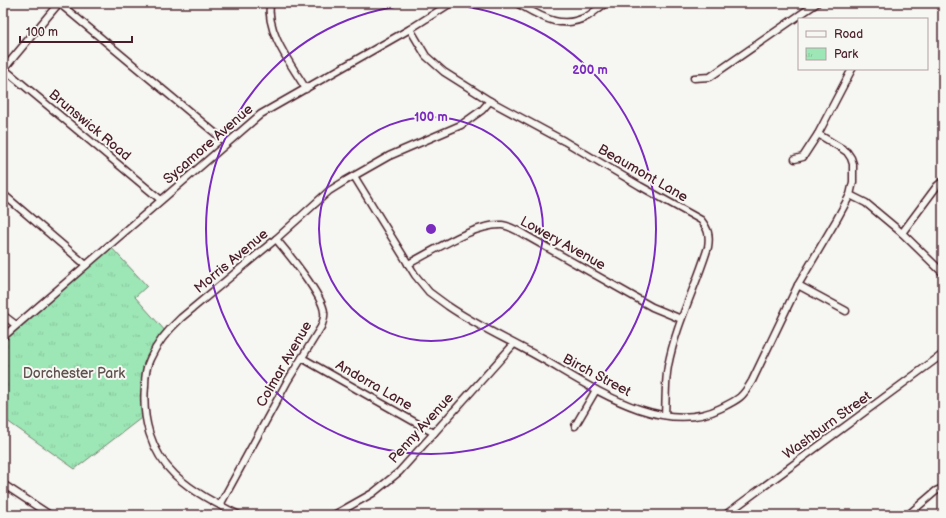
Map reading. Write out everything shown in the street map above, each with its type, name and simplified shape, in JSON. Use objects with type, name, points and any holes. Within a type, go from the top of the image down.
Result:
[{"type":"street","points":[[3,69],[59,3],[227,143]]},
{"type":"street","points":[[270,3],[269,10],[272,27],[278,41],[306,89]]},
{"type":"street","points":[[438,3],[442,9]]},
{"type":"street","name":"Sycamore Avenue","points":[[3,337],[261,114],[410,29],[451,3]]},
{"type":"street","points":[[517,3],[542,18],[557,22],[576,21],[587,16],[606,3]]},
{"type":"street","points":[[694,78],[710,77],[817,3]]},
{"type":"street","name":"Beaumont Lane","points":[[410,29],[426,56],[444,72],[490,102],[571,145],[682,209],[704,224],[709,234],[708,247],[681,319],[668,367],[665,415]]},
{"type":"street","name":"Brunswick Road","points":[[3,69],[161,200]]},
{"type":"street","points":[[795,159],[803,156],[818,134],[851,70]]},
{"type":"street","name":"Morris Avenue","points":[[220,505],[175,475],[167,466],[154,446],[147,427],[143,395],[145,378],[153,352],[170,328],[276,239],[329,191],[389,156],[461,125],[482,110],[490,102]]},
{"type":"street","name":"Birch Street","points":[[354,176],[422,285],[448,306],[596,390],[631,406],[655,414],[696,416],[713,412],[732,403],[744,395],[798,285],[850,195],[853,182],[853,164],[851,158],[847,152],[818,134]]},
{"type":"street","points":[[902,233],[937,186],[943,181]]},
{"type":"street","points":[[3,194],[86,265]]},
{"type":"street","points":[[850,195],[866,203],[902,233],[943,273]]},
{"type":"street","name":"Lowery Avenue","points":[[408,264],[466,234],[484,227],[502,225],[525,234],[652,307],[681,319]]},
{"type":"street","name":"Colmar Avenue","points":[[220,505],[287,382],[321,327],[324,312],[318,297],[276,239]]},
{"type":"street","points":[[798,285],[846,311]]},
{"type":"street","points":[[3,314],[16,326]]},
{"type":"street","name":"Penny Avenue","points":[[334,515],[373,493],[399,472],[514,344]]},
{"type":"street","name":"Washburn Street","points":[[725,515],[943,354]]},
{"type":"street","name":"Andorra Lane","points":[[302,358],[434,433]]},
{"type":"street","points":[[575,426],[596,390]]},
{"type":"street","points":[[3,484],[50,515]]},
{"type":"street","points":[[908,515],[943,488]]},
{"type":"street","points":[[220,505],[239,515]]},
{"type":"green space","name":"Dorchester Park","points":[[109,245],[147,286],[135,297],[167,333],[149,361],[145,415],[75,469],[3,418],[3,336]]}]
